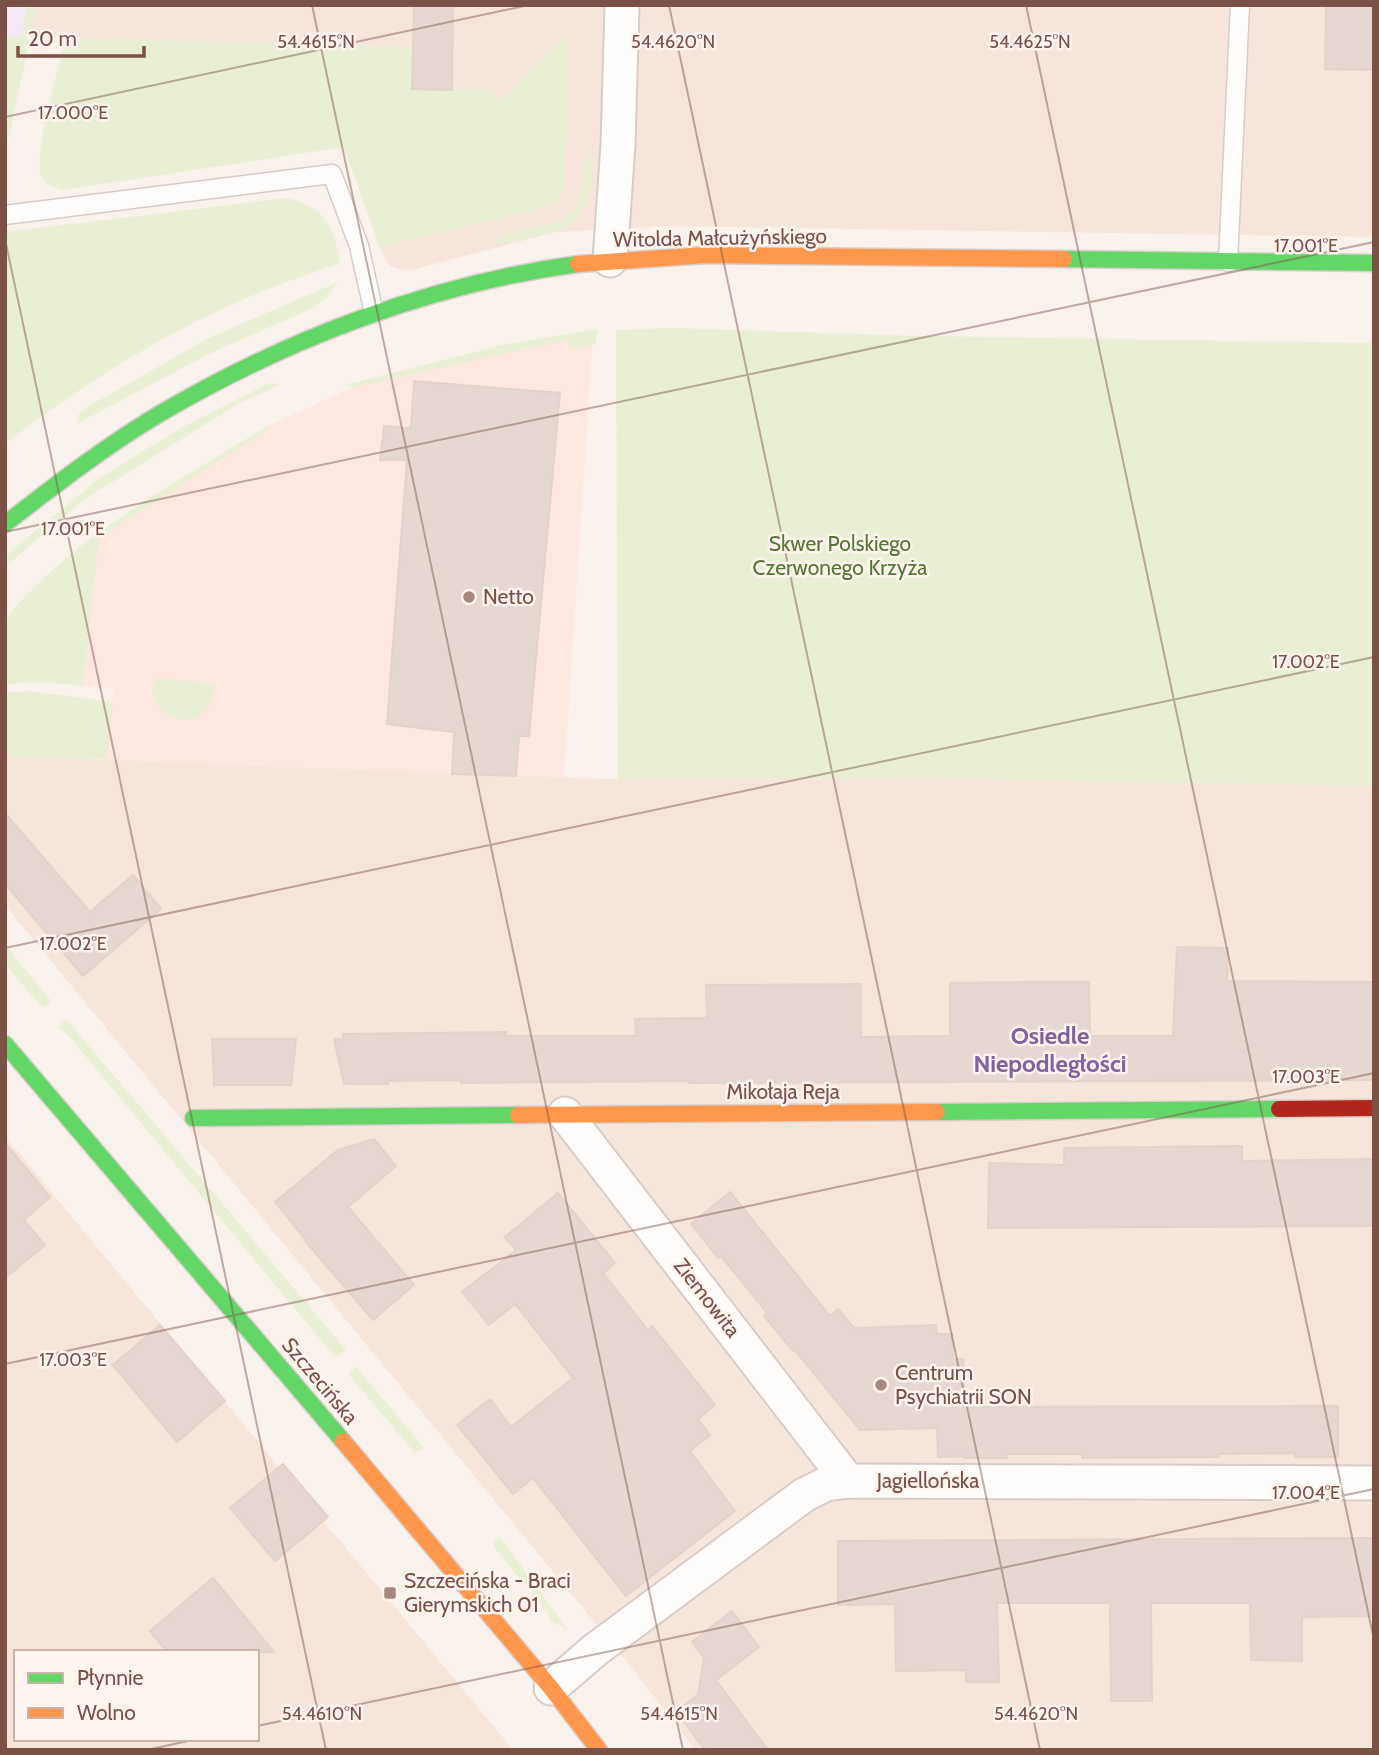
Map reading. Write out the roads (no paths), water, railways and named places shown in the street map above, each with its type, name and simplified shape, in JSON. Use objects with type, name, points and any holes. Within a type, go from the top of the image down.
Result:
[{"type":"street","points":[[610,260],[618,145],[622,5]]},
{"type":"street","name":"Witolda Małcużyńskiego","points":[[5,524],[46,490],[169,409],[235,372],[300,342],[374,313],[493,279],[610,260],[706,256],[1374,263]]},
{"type":"street","name":"Szczecińska","points":[[5,1044],[164,1228],[551,1688],[599,1750]]},
{"type":"street","name":"Mikołaja Reja","points":[[193,1118],[1374,1108]]},
{"type":"street","name":"Ziemowita","points":[[565,1114],[848,1481]]},
{"type":"street","name":"Jagiellońska","points":[[551,1688],[595,1650],[814,1488],[827,1483],[1374,1483]]},
{"type":"lane","points":[[1228,262],[1240,5]]},
{"type":"lane","points":[[5,215],[332,174],[359,246],[374,313]]},
{"type":"place","name":"Netto","points":[[469,597]]},
{"type":"place","name":"Centrum Psychiatrii SON","points":[[881,1385]]},
{"type":"place","name":"Szczecińska - Braci Gierymskich 01","points":[[390,1593]]},
{"type":"district","name":"Osiedle Niepodległości","points":[[1050,1050]]},
{"type":"park label","name":"Skwer Polskiego Czerwonego Krzyża","points":[[840,556]]}]
